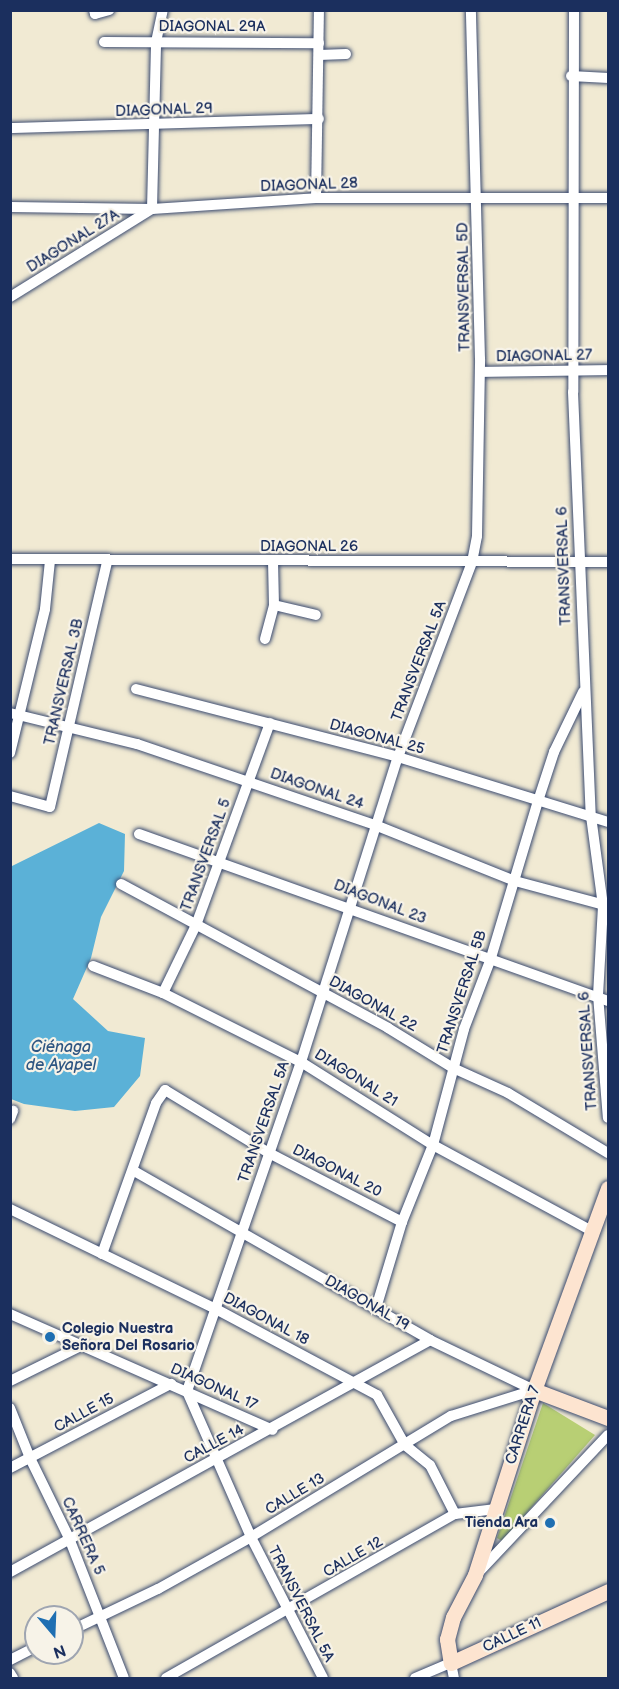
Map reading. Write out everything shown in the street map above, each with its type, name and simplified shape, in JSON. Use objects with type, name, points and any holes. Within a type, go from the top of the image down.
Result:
[{"type":"main road","name":"CARRERA 7","points":[[452,1671],[447,1639],[453,1617],[475,1575],[534,1390],[609,1188]]},
{"type":"main road","name":"DIAGONAL 19","points":[[534,1390],[609,1418]]},
{"type":"main road","name":"CALLE 11","points":[[452,1671],[609,1591]]},
{"type":"street","points":[[95,12],[110,10]]},
{"type":"street","points":[[152,209],[151,126],[156,42],[163,10]]},
{"type":"street","points":[[316,198],[319,10]]},
{"type":"street","name":"TRANSVERSAL 5D","points":[[471,10],[480,372],[477,536],[472,562]]},
{"type":"street","name":"TRANSVERSAL 6","points":[[574,10],[571,76],[574,370],[579,563],[591,816],[606,906],[598,995],[609,1118]]},
{"type":"street","name":"DIAGONAL 29A","points":[[104,42],[320,43]]},
{"type":"street","points":[[319,55],[346,54]]},
{"type":"street","points":[[571,76],[609,78]]},
{"type":"street","name":"DIAGONAL 29","points":[[10,128],[151,126],[319,119]]},
{"type":"street","name":"DIAGONAL 28","points":[[10,207],[152,209],[316,198],[609,198]]},
{"type":"street","name":"DIAGONAL 27A","points":[[10,297],[152,209]]},
{"type":"street","name":"DIAGONAL 27","points":[[480,372],[609,370]]},
{"type":"street","name":"DIAGONAL 26","points":[[10,559],[107,563],[609,562]]},
{"type":"street","points":[[10,753],[16,714],[45,609],[50,561]]},
{"type":"street","points":[[265,639],[274,605],[273,562]]},
{"type":"street","name":"TRANSVERSAL 5A","points":[[322,1678],[286,1612],[250,1537],[219,1458],[187,1390],[301,1062],[398,757],[472,562]]},
{"type":"street","name":"TRANSVERSAL 3B","points":[[10,796],[50,807],[107,563]]},
{"type":"street","points":[[274,605],[316,615]]},
{"type":"street","name":"TRANSVERSAL 5B","points":[[376,1308],[402,1222],[433,1145],[453,1068],[490,961],[554,752],[584,688]]},
{"type":"street","name":"DIAGONAL 25","points":[[136,689],[398,757],[609,822]]},
{"type":"street","name":"DIAGONAL 24","points":[[16,714],[137,744],[375,825],[515,881],[606,906]]},
{"type":"street","name":"TRANSVERSAL 5","points":[[163,993],[196,925],[270,723]]},
{"type":"street","name":"DIAGONAL 23","points":[[139,834],[350,906],[490,961],[609,1000]]},
{"type":"street","name":"DIAGONAL 22","points":[[121,884],[323,993],[453,1068],[508,1093],[609,1153]]},
{"type":"street","name":"DIAGONAL 21","points":[[93,966],[163,993],[301,1062],[433,1145],[594,1232]]},
{"type":"street","name":"DIAGONAL 20","points":[[134,1171],[156,1103],[165,1090],[269,1153],[402,1222]]},
{"type":"street","points":[[102,1254],[134,1171]]},
{"type":"street","name":"DIAGONAL 19","points":[[134,1171],[244,1231],[430,1340],[534,1390]]},
{"type":"street","name":"DIAGONAL 18","points":[[10,1209],[214,1308],[377,1395],[405,1444],[430,1465],[455,1514]]},
{"type":"street","name":"DIAGONAL 17","points":[[10,1314],[187,1390],[273,1430]]},
{"type":"street","name":"CALLE 14","points":[[10,1572],[69,1538],[273,1430],[430,1340]]},
{"type":"street","points":[[10,1381],[83,1346]]},
{"type":"street","name":"CALLE 15","points":[[10,1468],[171,1384]]},
{"type":"street","name":"CALLE 13","points":[[84,1624],[250,1537],[451,1416],[534,1390]]},
{"type":"street","name":"CARRERA 5","points":[[10,1408],[30,1458],[69,1538],[102,1616],[124,1678]]},
{"type":"street","points":[[475,1575],[609,1435]]},
{"type":"street","name":"CALLE 12","points":[[166,1678],[286,1612],[455,1514],[496,1509]]},
{"type":"street","points":[[10,1660],[24,1653]]},
{"type":"street","name":"CALLE 11","points":[[415,1678],[452,1671]]},
{"type":"street","points":[[10,1673],[13,1678]]},
{"type":"green space","points":[[543,1403],[595,1435],[502,1541],[497,1538]]},
{"type":"water","name":"Ciénaga de Ayapel","points":[[99,823],[125,834],[124,871],[101,917],[91,958],[73,999],[108,1031],[145,1038],[140,1076],[114,1107],[75,1111],[24,1104],[11,1099],[10,867]]},
{"type":"place","name":"Colegio Nuestra Señora Del Rosario","points":[[50,1337]]},
{"type":"place","name":"Tienda Ara","points":[[550,1523]]}]
